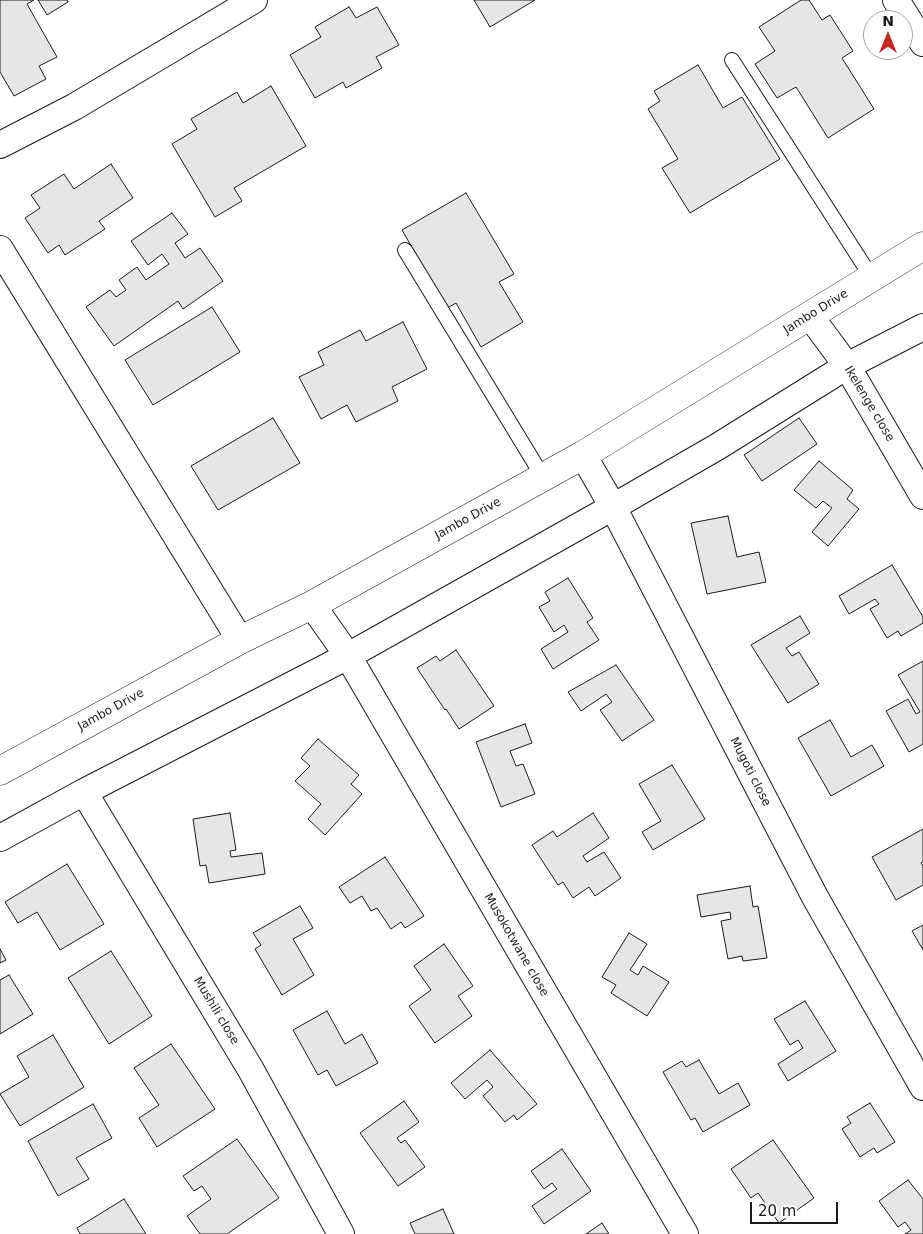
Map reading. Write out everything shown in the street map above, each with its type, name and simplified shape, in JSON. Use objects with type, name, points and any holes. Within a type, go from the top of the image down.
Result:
[{"type":"street","points":[[0,145],[74,107],[219,10],[254,0]]},
{"type":"street","points":[[896,0],[923,42]]},
{"type":"street","name":"Jambo Drive","points":[[0,771],[240,640],[312,605],[583,455],[923,246]]},
{"type":"street","points":[[0,249],[240,640]]},
{"type":"street","name":"Ikelenge close","points":[[810,316],[847,366],[923,496]]},
{"type":"street","points":[[0,838],[84,792],[348,656],[717,447],[847,366],[923,327]]},
{"type":"street","name":"Mugoti close","points":[[583,455],[613,507],[815,897],[923,1086]]},
{"type":"street","name":"Musokotwane close","points":[[312,605],[348,656],[685,1234]]},
{"type":"street","name":"Mushili close","points":[[84,792],[251,1070],[341,1234]]},
{"type":"lane","points":[[732,60],[872,278]]},
{"type":"lane","points":[[404,250],[543,477]]},
{"type":"building","points":[[0,0],[34,0],[27,4],[57,57],[39,66],[46,79],[14,96],[0,72]]},
{"type":"building","points":[[38,0],[67,0],[68,2],[47,15]]},
{"type":"building","points":[[474,0],[535,0],[490,27]]},
{"type":"building","points":[[801,0],[809,0],[822,20],[830,15],[853,51],[842,58],[874,109],[828,138],[796,87],[777,98],[755,64],[775,51],[759,27]]},
{"type":"building","points":[[349,7],[356,18],[377,7],[399,45],[376,57],[382,68],[346,88],[343,82],[315,98],[290,55],[321,37],[315,27]]},
{"type":"building","points":[[698,65],[723,108],[742,97],[780,159],[690,213],[662,168],[678,159],[648,109],[660,101],[654,91]]},
{"type":"building","points":[[271,86],[306,146],[234,188],[242,201],[215,217],[172,144],[197,129],[191,119],[237,92],[243,103]]},
{"type":"building","points":[[111,164],[133,198],[99,221],[105,229],[65,255],[59,245],[48,253],[25,218],[40,208],[31,195],[64,174],[74,189]]},
{"type":"building","points":[[466,193],[514,274],[499,282],[523,322],[481,347],[456,303],[447,308],[402,230]]},
{"type":"building","points":[[172,213],[188,234],[175,243],[185,258],[200,248],[223,281],[183,309],[178,301],[114,346],[86,307],[110,290],[116,297],[126,290],[119,280],[137,267],[146,280],[169,264],[162,254],[148,265],[131,241]]},
{"type":"building","points":[[212,307],[240,352],[153,405],[125,360]]},
{"type":"building","points":[[403,322],[427,369],[392,387],[398,401],[356,422],[347,405],[321,419],[299,377],[324,365],[318,352],[360,330],[366,341]]},
{"type":"building","points":[[273,418],[300,463],[218,510],[191,466]]},
{"type":"building","points":[[799,418],[817,444],[762,481],[744,455]]},
{"type":"building","points":[[819,461],[853,490],[847,499],[859,509],[828,546],[812,532],[832,508],[823,501],[816,508],[794,490]]},
{"type":"building","points":[[728,516],[737,557],[759,552],[766,582],[707,594],[691,523]]},
{"type":"building","points":[[892,565],[923,617],[923,623],[901,636],[898,631],[887,638],[870,609],[879,604],[875,599],[849,614],[839,596]]},
{"type":"building","points":[[568,578],[593,618],[587,622],[599,640],[553,669],[541,649],[568,632],[564,625],[554,632],[539,607],[550,601],[545,592]]},
{"type":"building","points":[[800,616],[810,633],[786,648],[792,656],[799,652],[819,684],[788,703],[751,645]]},
{"type":"building","points":[[456,650],[494,706],[459,729],[417,668],[436,656],[440,661]]},
{"type":"building","points":[[923,661],[923,744],[909,752],[886,711],[908,699],[916,714],[920,712],[898,675]]},
{"type":"building","points":[[616,665],[654,720],[622,741],[600,710],[612,702],[606,694],[581,711],[568,692]]},
{"type":"building","points":[[830,720],[851,757],[872,745],[884,766],[831,796],[798,738]]},
{"type":"building","points":[[525,724],[532,743],[510,751],[516,766],[523,764],[535,794],[501,807],[476,742]]},
{"type":"building","points":[[318,739],[359,775],[351,784],[362,794],[325,835],[308,819],[321,804],[295,781],[310,766],[301,758]]},
{"type":"building","points":[[672,765],[705,819],[653,850],[642,832],[661,821],[639,784]]},
{"type":"building","points":[[230,813],[236,850],[230,851],[231,857],[262,853],[265,874],[209,883],[206,865],[200,866],[193,819]]},
{"type":"building","points":[[593,813],[609,838],[583,856],[587,862],[604,852],[621,878],[595,896],[589,887],[573,898],[563,882],[558,885],[532,845],[553,831],[557,837]]},
{"type":"building","points":[[923,829],[923,862],[921,863],[923,866],[923,885],[896,900],[872,857]]},
{"type":"building","points":[[385,857],[424,916],[405,928],[401,922],[391,929],[377,908],[371,911],[362,896],[350,903],[339,887]]},
{"type":"building","points":[[67,864],[104,924],[60,950],[37,912],[18,923],[5,902]]},
{"type":"building","points":[[750,886],[753,907],[758,906],[767,958],[743,961],[742,956],[728,959],[721,921],[731,919],[730,912],[701,917],[697,895]]},
{"type":"building","points":[[300,906],[313,928],[293,939],[314,975],[282,995],[255,949],[261,945],[253,933]]},
{"type":"building","points":[[923,925],[923,950],[912,931]]},
{"type":"building","points":[[629,933],[647,944],[630,970],[638,975],[643,966],[669,982],[647,1016],[611,993],[616,985],[602,977]]},
{"type":"building","points":[[444,944],[473,986],[458,996],[472,1016],[435,1043],[409,1006],[431,990],[414,966]]},
{"type":"building","points":[[0,949],[6,960],[0,963]]},
{"type":"building","points":[[111,951],[152,1016],[109,1044],[68,978]]},
{"type":"building","points":[[9,975],[33,1014],[0,1034],[0,980]]},
{"type":"building","points":[[805,1001],[836,1051],[788,1081],[778,1064],[803,1048],[798,1040],[790,1045],[774,1019]]},
{"type":"building","points":[[327,1011],[345,1044],[362,1034],[378,1063],[336,1086],[327,1070],[318,1075],[293,1030]]},
{"type":"building","points":[[53,1035],[84,1087],[20,1126],[0,1094],[29,1077],[17,1056]]},
{"type":"building","points":[[171,1044],[215,1109],[157,1147],[139,1118],[159,1105],[134,1068]]},
{"type":"building","points":[[490,1050],[537,1104],[517,1120],[514,1115],[505,1122],[483,1096],[493,1087],[487,1080],[465,1099],[451,1083]]},
{"type":"building","points":[[699,1060],[719,1094],[738,1083],[750,1105],[703,1132],[695,1118],[691,1120],[663,1072],[682,1061],[686,1067]]},
{"type":"building","points":[[404,1101],[419,1122],[397,1138],[401,1143],[405,1140],[425,1167],[398,1186],[360,1133]]},
{"type":"building","points":[[870,1103],[895,1142],[877,1153],[874,1148],[860,1157],[842,1129],[851,1123],[847,1117]]},
{"type":"building","points":[[93,1104],[112,1138],[76,1158],[89,1179],[58,1196],[28,1141]]},
{"type":"building","points":[[237,1139],[279,1198],[227,1234],[200,1234],[187,1216],[211,1199],[202,1186],[194,1191],[183,1176]]},
{"type":"building","points":[[773,1140],[814,1198],[779,1223],[758,1193],[751,1198],[731,1169]]},
{"type":"building","points":[[562,1149],[591,1191],[544,1224],[532,1206],[557,1189],[552,1183],[544,1189],[531,1171]]},
{"type":"building","points":[[908,1180],[923,1199],[923,1234],[905,1234],[911,1230],[905,1222],[898,1227],[879,1201]]},
{"type":"building","points":[[124,1199],[146,1234],[80,1234],[77,1228]]},
{"type":"building","points":[[443,1209],[454,1234],[415,1234],[410,1223]]},
{"type":"building","points":[[602,1223],[609,1234],[586,1234]]}]
